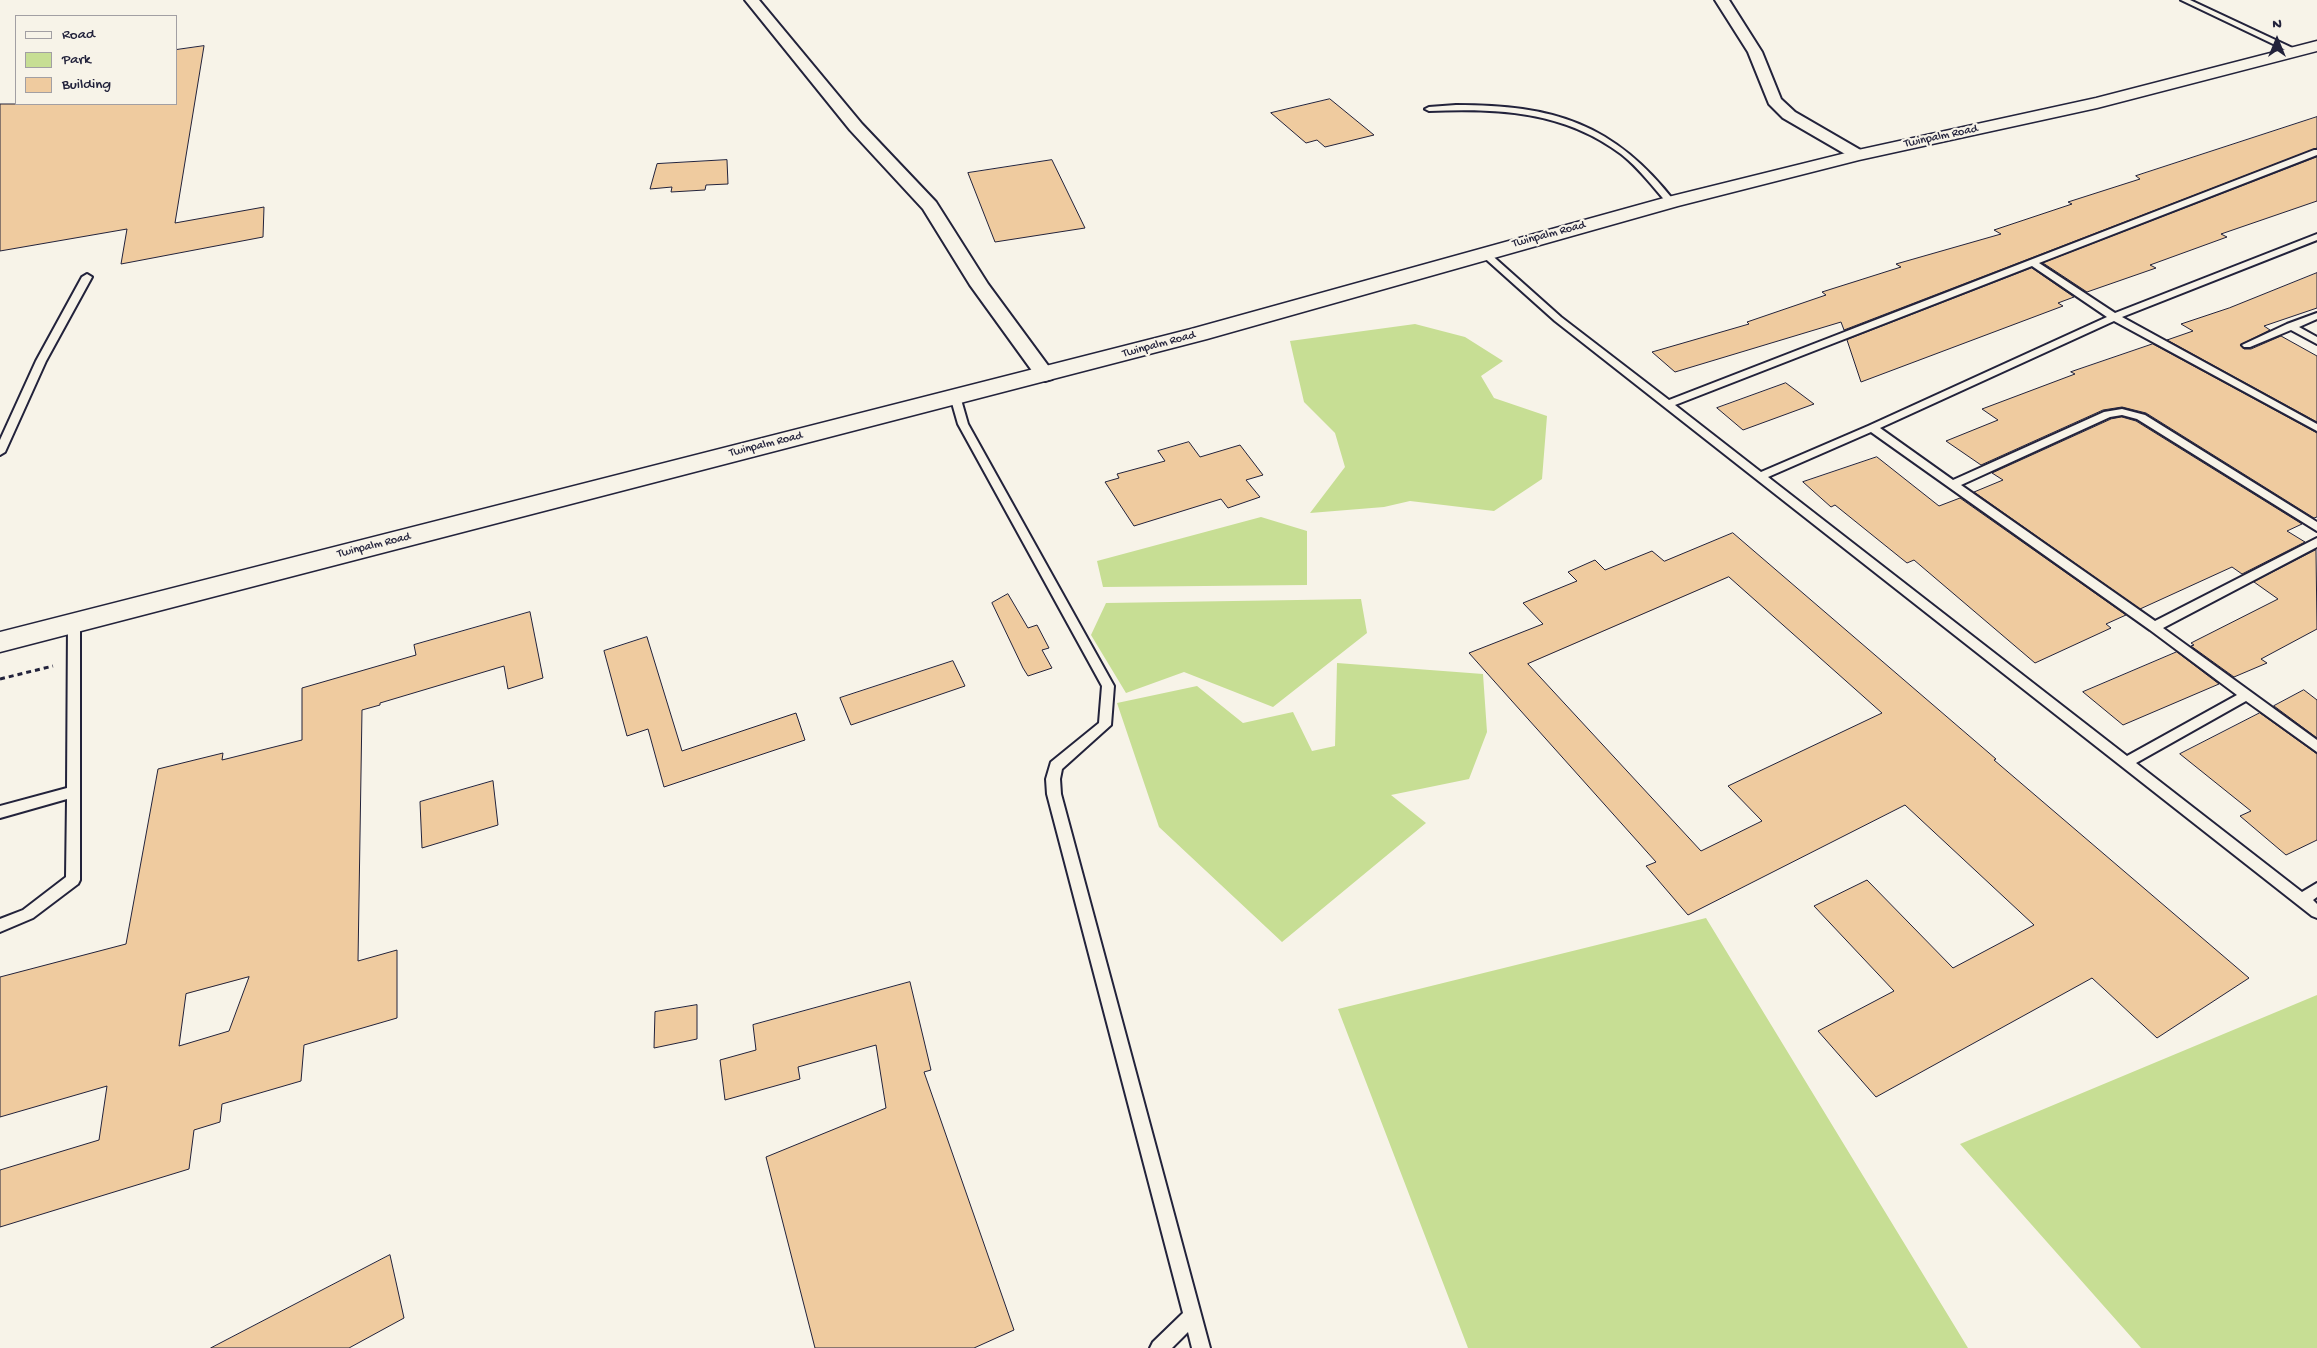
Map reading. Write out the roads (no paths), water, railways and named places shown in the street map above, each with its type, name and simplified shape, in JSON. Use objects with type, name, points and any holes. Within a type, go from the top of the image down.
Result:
[{"type":"main road","name":"Twinpalm Road","points":[[0,642],[955,396],[1045,375],[1199,334],[1671,202],[1858,155],[2097,103],[2317,46]]},
{"type":"street","points":[[752,0],[856,127],[930,206],[979,285],[1045,375]]},
{"type":"street","points":[[1722,0],[1755,52],[1774,101],[1789,115],[1858,155]]},
{"type":"lane","points":[[2184,0],[2295,51]]},
{"type":"lane","points":[[1428,110],[1510,108],[1548,114],[1586,128],[1625,152],[1671,202]]},
{"type":"lane","points":[[1669,404],[2317,152]]},
{"type":"lane","points":[[1759,477],[1872,428],[2114,317],[2317,237]]},
{"type":"lane","points":[[1484,253],[1558,319],[2317,912]]},
{"type":"lane","points":[[2033,263],[2114,317],[2317,428]]},
{"type":"lane","points":[[0,452],[41,362],[87,277]]},
{"type":"lane","points":[[2247,344],[2317,316]]},
{"type":"lane","points":[[2290,326],[2317,341]]},
{"type":"lane","points":[[955,396],[964,424],[1108,686],[1104,725],[1056,766],[1053,780],[1054,794],[1201,1348]]},
{"type":"lane","points":[[1954,484],[2108,414],[2122,412],[2141,418],[2317,527]]},
{"type":"lane","points":[[1872,428],[1954,484],[2317,748]]},
{"type":"lane","points":[[2154,628],[2317,542]]},
{"type":"lane","points":[[0,926],[28,914],[73,880],[74,623]]},
{"type":"lane","points":[[2125,763],[2245,696]]},
{"type":"lane","points":[[0,812],[73,792]]},
{"type":"lane","points":[[2302,900],[2317,889]]},
{"type":"lane","points":[[1159,1348],[1192,1316]]}]
